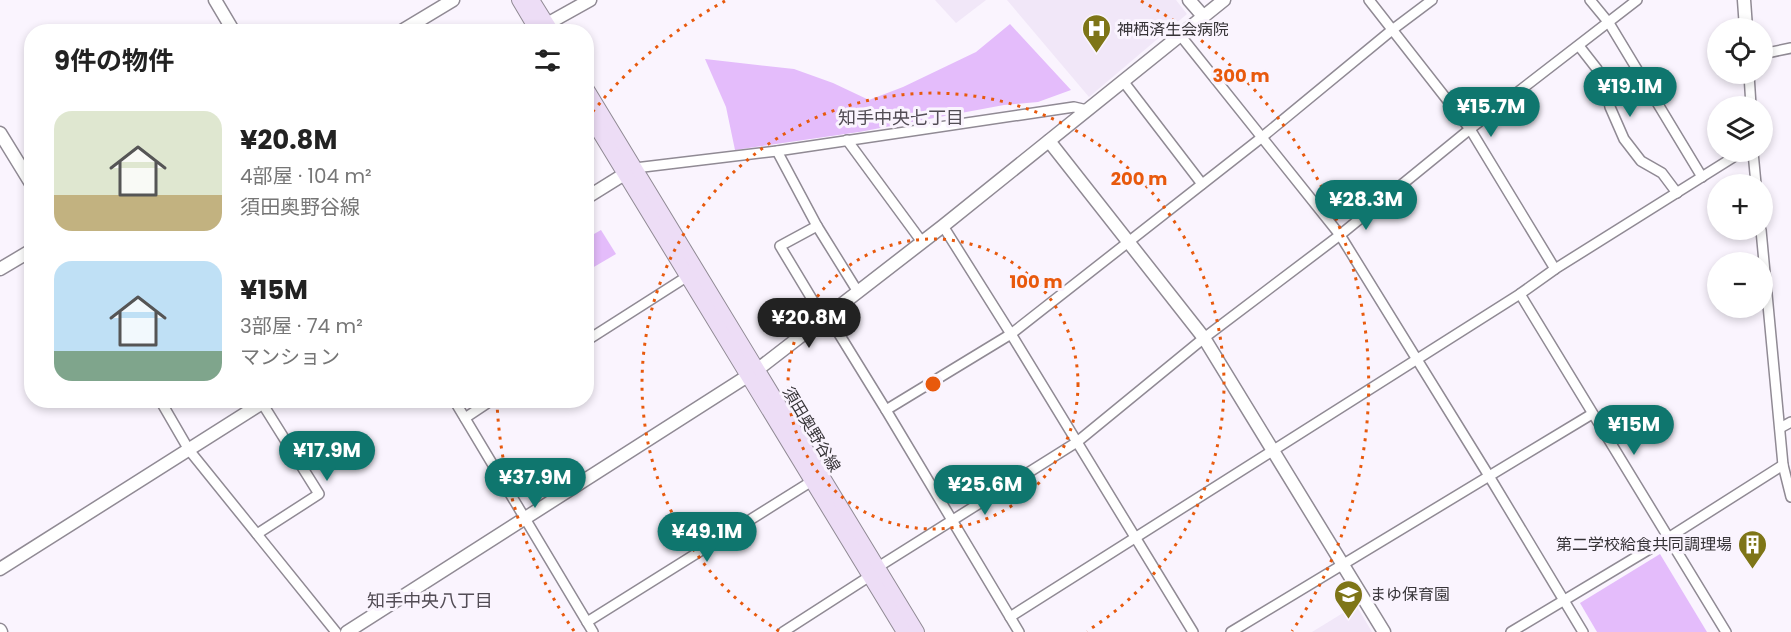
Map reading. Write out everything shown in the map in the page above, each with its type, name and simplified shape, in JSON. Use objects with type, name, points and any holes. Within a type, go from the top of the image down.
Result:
[{"type":"main road","points":[[519,0],[540,24]]},
{"type":"main road","points":[[532,0],[542,24]]},
{"type":"main road","name":"須田奥野谷線","points":[[594,103],[630,171],[874,572],[904,632]]},
{"type":"main road","name":"須田奥野谷線","points":[[594,121],[630,171]]},
{"type":"main road","name":"須田奥野谷線","points":[[753,374],[812,481],[917,632]]},
{"type":"street","points":[[215,0],[229,24]]},
{"type":"street","points":[[413,24],[453,0]]},
{"type":"street","points":[[552,24],[590,0]]},
{"type":"street","points":[[1189,0],[1203,16]]},
{"type":"street","points":[[347,632],[753,374],[943,226],[1224,0]]},
{"type":"street","points":[[1369,0],[1470,129],[1555,269]]},
{"type":"street","points":[[886,410],[1011,334],[1261,138],[1432,0]]},
{"type":"street","points":[[1590,0],[1609,23],[1702,177]]},
{"type":"street","points":[[783,632],[952,520],[1077,442],[1204,338],[1340,235],[1470,129],[1637,0]]},
{"type":"street","points":[[1744,0],[1745,18]]},
{"type":"street","points":[[1180,35],[1340,235],[1583,632]]},
{"type":"street","points":[[1579,46],[1597,69],[1605,84],[1610,107],[1624,139],[1641,161],[1662,173],[1677,193]]},
{"type":"street","points":[[1773,52],[1791,48]]},
{"type":"street","points":[[1123,81],[1202,184]]},
{"type":"street","points":[[594,193],[630,171],[1074,107],[1087,110]]},
{"type":"street","points":[[0,133],[24,172]]},
{"type":"street","points":[[847,140],[922,242]]},
{"type":"street","points":[[1049,141],[1204,338],[1384,632]]},
{"type":"street","points":[[777,151],[817,226],[858,292]]},
{"type":"street","points":[[1010,617],[1726,162]]},
{"type":"street","points":[[817,226],[780,246],[886,410],[1019,632]]},
{"type":"street","points":[[943,226],[1193,632]]},
{"type":"street","points":[[1762,240],[1784,465],[1791,497]]},
{"type":"street","points":[[0,269],[24,255]]},
{"type":"street","points":[[594,335],[692,273]]},
{"type":"street","points":[[1520,294],[1726,632]]},
{"type":"street","points":[[165,408],[189,450],[336,632]]},
{"type":"street","points":[[0,569],[255,408]]},
{"type":"street","points":[[257,534],[319,495],[268,408]]},
{"type":"street","points":[[459,408],[593,632]]},
{"type":"street","points":[[465,418],[480,408]]},
{"type":"street","points":[[1231,632],[1592,414]]},
{"type":"street","points":[[1780,428],[1791,422]]},
{"type":"street","points":[[1511,632],[1784,465]]},
{"type":"street","points":[[587,622],[812,481]]},
{"type":"shaded area","points":[[935,0],[986,0],[956,23]]},
{"type":"shaded area","name":"神栖済生会病院","points":[[1007,0],[1176,0],[1187,14],[1089,97]]},
{"type":"shaded area","points":[[1010,24],[1071,90],[1038,102],[1004,105],[859,132],[735,150],[726,107],[705,59],[794,69],[833,83],[869,100],[903,87],[976,52]]},
{"type":"shaded area","points":[[601,230],[616,254],[594,267],[594,234]]},
{"type":"shaded area","points":[[1660,554],[1707,632],[1597,632],[1580,603]]},
{"type":"shaded area","name":"まゆ保育園","points":[[1356,605],[1372,632],[1312,632]]},
{"type":"place","name":"神栖済生会病院","points":[[1096,54]]},
{"type":"place","name":"第二学校給食共同調理場","points":[[1753,570]]},
{"type":"place","name":"まゆ保育園","points":[[1349,620]]},
{"type":"district","name":"知手中央七丁目","points":[[901,118]]},
{"type":"district","name":"知手中央八丁目","points":[[430,601]]}]
